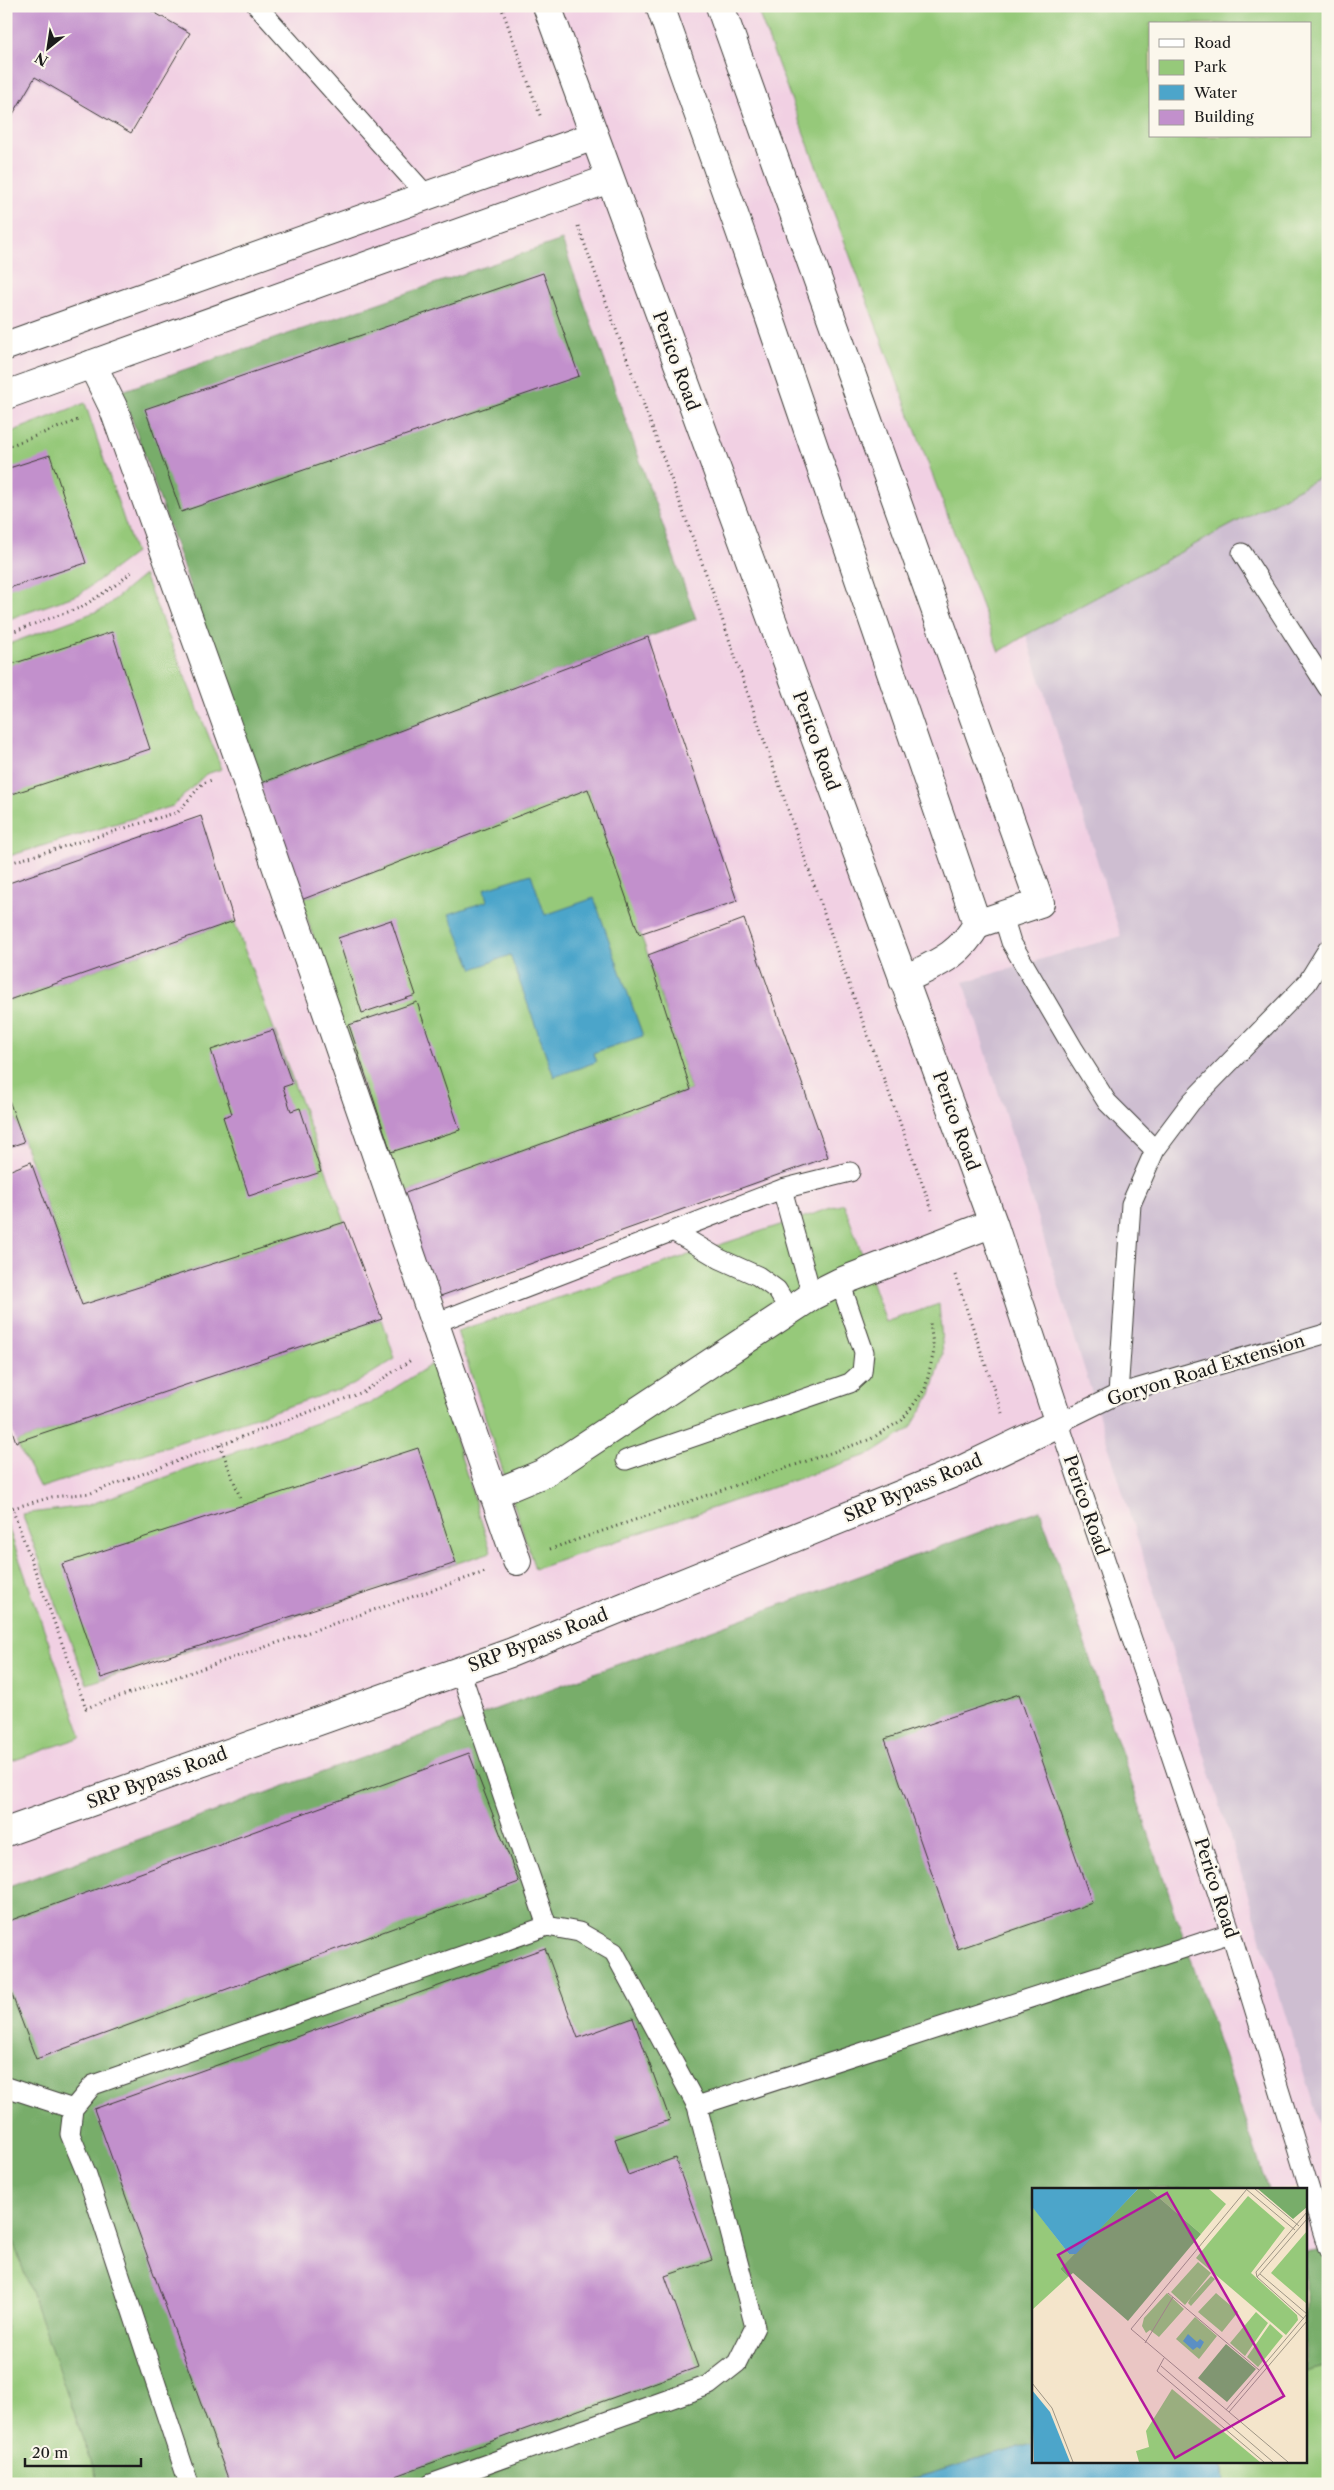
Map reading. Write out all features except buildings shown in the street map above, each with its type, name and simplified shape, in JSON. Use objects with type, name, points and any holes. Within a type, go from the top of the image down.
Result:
[{"type":"street","name":"Perico Road","points":[[547,6],[993,1223],[1059,1423]]},
{"type":"street","points":[[660,6],[990,920]]},
{"type":"street","points":[[720,6],[1040,903],[990,920],[953,954],[904,980]]},
{"type":"street","points":[[6,346],[594,136]]},
{"type":"street","points":[[6,395],[609,179]]},
{"type":"street","points":[[92,364],[113,407],[161,546],[243,770],[517,1560]]},
{"type":"street","points":[[493,1494],[544,1473],[801,1304],[840,1282],[993,1223]]},
{"type":"street","name":"SRP Bypass Road","points":[[6,1832],[510,1653],[959,1471],[1059,1423]]},
{"type":"lane","points":[[257,6],[427,196]]},
{"type":"lane","points":[[1242,553],[1328,688]]},
{"type":"lane","points":[[990,920],[1011,942],[1092,1079],[1108,1102],[1156,1150]]},
{"type":"lane","points":[[1118,1394],[1131,1204],[1156,1150],[1191,1102],[1307,983],[1328,949]]},
{"type":"lane","points":[[438,1331],[673,1231],[782,1189],[850,1172]]},
{"type":"lane","points":[[782,1189],[801,1304]]},
{"type":"lane","points":[[673,1231],[720,1259],[758,1276],[801,1304]]},
{"type":"lane","points":[[626,1460],[850,1383],[862,1372],[864,1352],[840,1282]]},
{"type":"lane","name":"Goryon Road Extension","points":[[1059,1423],[1118,1394],[1328,1333]]},
{"type":"lane","name":"Perico Road","points":[[1059,1423],[1231,1933],[1328,2249]]},
{"type":"lane","points":[[460,1670],[548,1926]]},
{"type":"lane","points":[[189,2484],[86,2175],[70,2134],[73,2109],[93,2086],[548,1926],[579,1932],[614,1952],[697,2106],[755,2327],[737,2363],[709,2385],[431,2484]]},
{"type":"lane","points":[[697,2106],[1231,1933]]},
{"type":"lane","points":[[6,2087],[73,2109]]},
{"type":"path","points":[[501,6],[540,114],[550,152]]},
{"type":"path","points":[[566,195],[708,580],[838,954],[944,1242],[1013,1445]]},
{"type":"path","points":[[6,447],[113,407]]},
{"type":"path","points":[[6,634],[82,607],[117,584],[161,546]]},
{"type":"path","points":[[6,864],[178,812],[203,783],[243,770]]},
{"type":"path","points":[[6,1492],[86,1708],[871,1439],[902,1420],[925,1389],[934,1351],[930,1323]]},
{"type":"path","points":[[13,1508],[52,1497],[90,1493],[363,1392],[438,1331]]},
{"type":"path","points":[[220,1445],[240,1497]]},
{"type":"shaded area","points":[[6,6],[1328,6],[1328,2484],[6,2484]]},
{"type":"shaded area","points":[[1328,473],[1328,2152],[964,982],[1121,936],[1026,635]]},
{"type":"green space","points":[[756,6],[1328,6],[1328,473],[1026,635],[999,652]]},
{"type":"green space","points":[[562,240],[696,619],[259,784],[122,391]]},
{"type":"green space","points":[[85,403],[135,553],[80,594],[6,620],[6,434]]},
{"type":"green space","points":[[144,575],[222,769],[206,774],[173,806],[6,857],[6,645],[103,609]]},
{"type":"green space","points":[[588,789],[648,955],[691,1090],[400,1195],[301,900]]},
{"type":"green space","points":[[234,921],[345,1222],[82,1305],[6,1092],[6,1001]]},
{"type":"green space","points":[[844,1204],[886,1322],[939,1304],[943,1354],[931,1394],[910,1429],[873,1453],[535,1569],[457,1331]]},
{"type":"green space","points":[[382,1319],[395,1359],[353,1385],[40,1488],[16,1442]]},
{"type":"green space","points":[[432,1364],[491,1552],[87,1684],[22,1514],[86,1506],[371,1403]]},
{"type":"green space","points":[[1040,1510],[1268,2188],[1032,2188],[1032,2443],[895,2484],[99,2484],[6,2221],[6,1888]]},
{"type":"green space","points":[[6,1521],[82,1737],[6,1763]]},
{"type":"green space","points":[[6,2221],[99,2484],[6,2484]]},
{"type":"green space","points":[[1328,2248],[1328,2365],[1306,2371],[1306,2252]]},
{"type":"green space","points":[[1328,2365],[1328,2484],[1224,2484],[1222,2462],[1306,2462],[1306,2371]]},
{"type":"water","points":[[531,874],[545,915],[594,898],[643,1036],[593,1053],[596,1062],[554,1077],[510,955],[473,969],[449,914],[487,901],[484,889]]},
{"type":"water","points":[[1032,2443],[1032,2462],[1222,2462],[1224,2484],[895,2484]]}]
